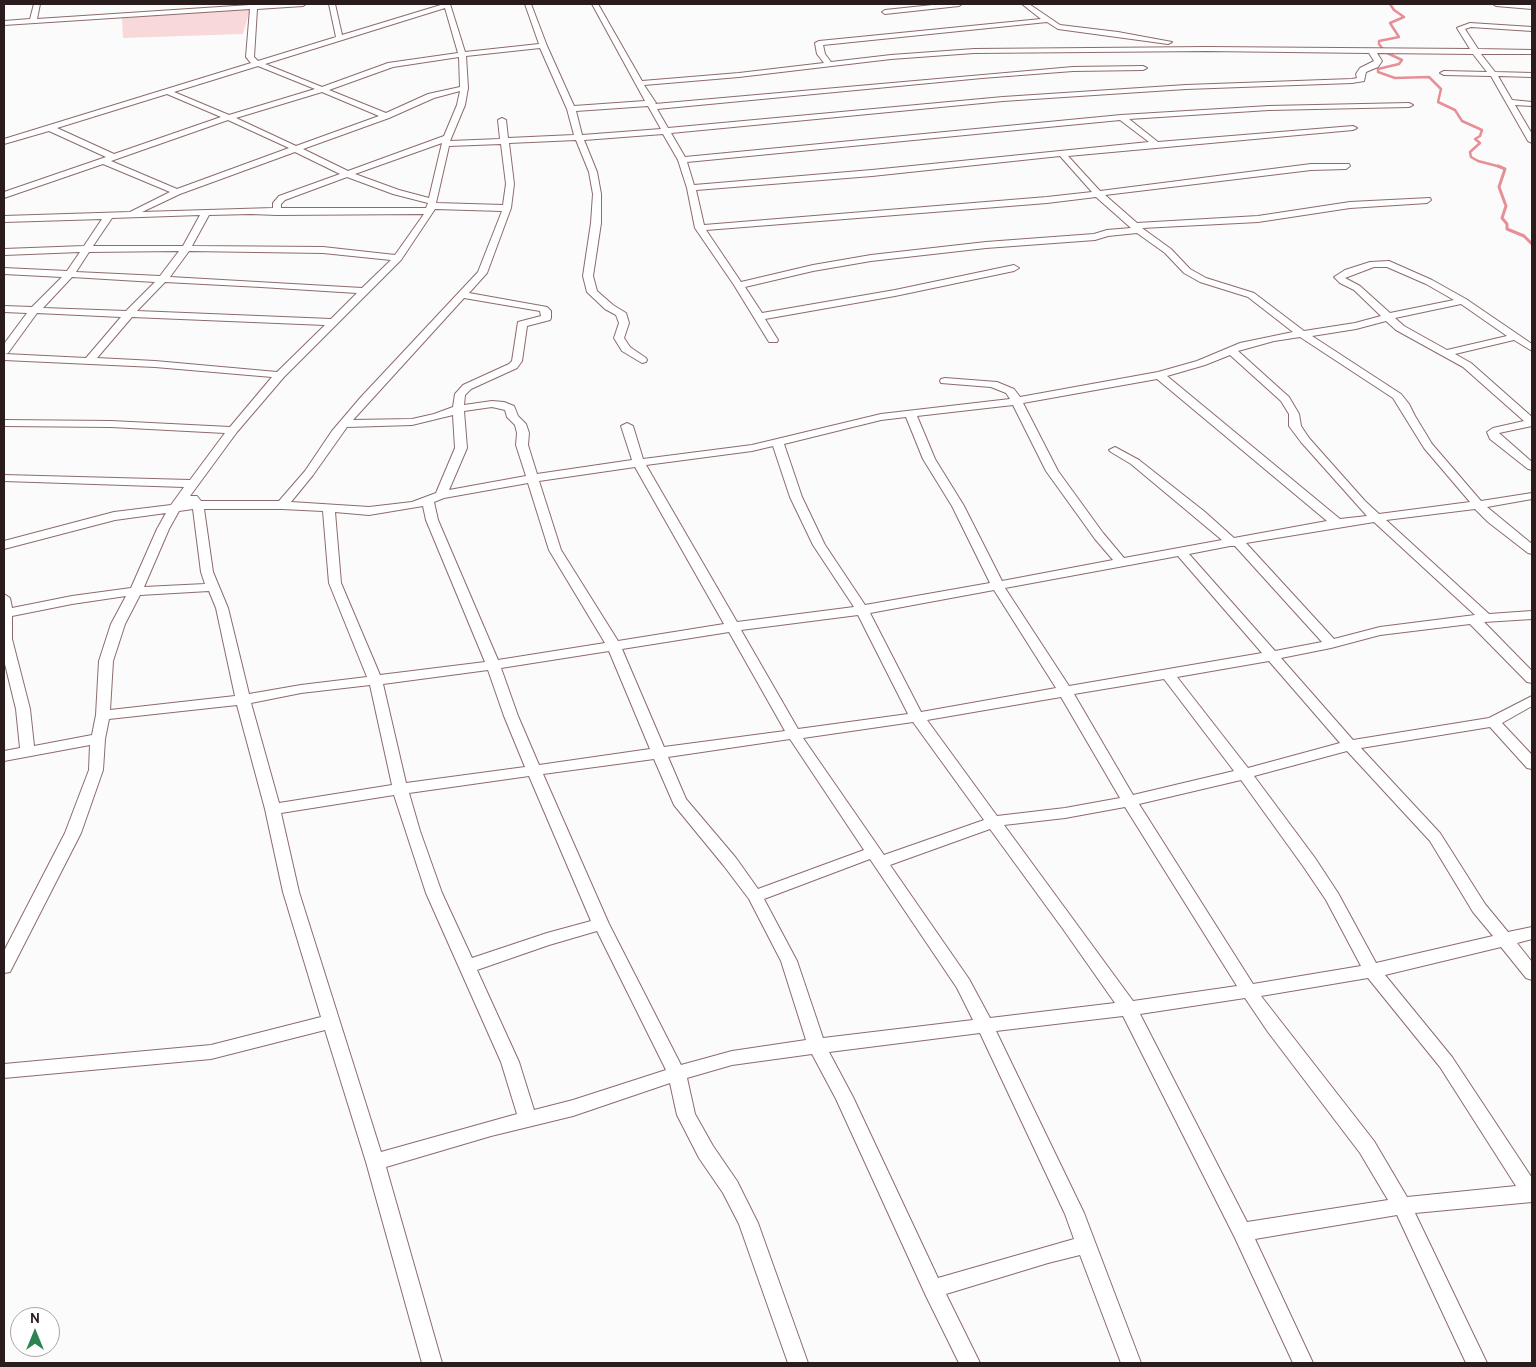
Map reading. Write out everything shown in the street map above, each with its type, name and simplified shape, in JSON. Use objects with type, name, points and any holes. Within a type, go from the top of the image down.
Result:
[{"type":"street","points":[[33,20],[37,4]]},
{"type":"street","points":[[4,23],[113,13],[303,4]]},
{"type":"street","points":[[332,4],[339,37]]},
{"type":"street","points":[[4,142],[447,4],[462,54],[464,88],[461,105],[446,141],[431,206],[398,258],[280,375],[233,430],[175,508],[118,624],[106,661],[103,715],[98,739],[96,770],[73,833],[4,967]]},
{"type":"street","points":[[528,4],[571,110],[592,172],[596,194],[596,223],[588,276],[592,292],[608,307],[621,313],[624,322],[619,338],[626,349],[642,360]]},
{"type":"street","points":[[595,4],[682,160],[691,188],[700,228],[739,284],[773,340]]},
{"type":"street","points":[[885,12],[958,4]]},
{"type":"street","points":[[1025,4],[1058,27],[1168,42]]},
{"type":"street","points":[[1496,4],[1532,7]]},
{"type":"street","points":[[254,6],[250,57],[252,61],[386,116]]},
{"type":"street","points":[[830,65],[821,54],[819,43],[1050,20]]},
{"type":"street","points":[[1532,29],[1462,26],[1461,28],[1475,51],[1493,74],[1532,139]]},
{"type":"street","points":[[4,195],[229,117],[321,90],[407,61],[544,46]]},
{"type":"street","points":[[640,83],[739,75],[891,57],[982,51],[1207,49],[1532,52]]},
{"type":"street","points":[[277,212],[277,203],[282,198],[446,141],[506,142],[579,138],[668,132],[1012,99],[1186,87],[1352,81],[1361,79],[1360,74],[1363,70],[1375,65],[1378,61],[1372,51]]},
{"type":"street","points":[[571,110],[652,105],[991,75],[1073,69],[1144,68]]},
{"type":"street","points":[[1444,73],[1532,76]]},
{"type":"street","points":[[124,216],[177,192],[386,116],[431,96],[464,88]]},
{"type":"street","points":[[168,92],[229,117],[347,174],[431,206]]},
{"type":"street","points":[[1509,102],[1532,104]]},
{"type":"street","points":[[682,160],[1122,118],[1269,108],[1409,105]]},
{"type":"street","points":[[1122,118],[1156,144]]},
{"type":"street","points":[[282,505],[309,473],[344,424],[482,273],[508,208],[510,184],[506,165],[506,142],[502,120]]},
{"type":"street","points":[[50,128],[115,158]]},
{"type":"street","points":[[691,188],[1063,155],[1156,144],[1353,128]]},
{"type":"street","points":[[1063,155],[1098,194],[1137,228],[1168,251],[1187,271],[1203,280],[1251,295],[1301,333],[1397,396],[1404,404],[1409,416],[1428,446],[1478,506],[1532,550]]},
{"type":"street","points":[[104,161],[177,192]]},
{"type":"street","points":[[700,228],[785,223],[1098,194],[1311,167],[1346,166]]},
{"type":"street","points":[[4,185],[17,190]]},
{"type":"street","points":[[739,284],[813,268],[881,257],[986,245],[1095,237],[1107,233],[1179,222],[1258,219],[1350,205],[1427,200]]},
{"type":"street","points":[[157,202],[160,214]]},
{"type":"street","points":[[4,219],[431,206],[508,208]]},
{"type":"street","points":[[90,360],[128,315],[163,279],[187,247],[206,213]]},
{"type":"street","points":[[4,351],[34,311],[69,275],[108,217]]},
{"type":"street","points":[[4,252],[187,247],[323,250],[398,258]]},
{"type":"street","points":[[1532,348],[1463,301],[1429,282],[1389,264],[1373,264],[1342,274],[1339,277],[1357,288],[1388,318],[1416,337],[1447,352],[1477,373],[1532,423]]},
{"type":"street","points":[[758,317],[895,293],[1014,268]]},
{"type":"street","points":[[4,272],[366,291]]},
{"type":"street","points":[[462,295],[542,309],[546,311],[546,318],[522,324],[517,361],[513,366],[467,388],[460,394],[458,409],[461,448],[435,498],[432,520],[493,664],[511,716],[601,924],[677,1074],[686,1115],[706,1152],[730,1187],[748,1223],[798,1363]]},
{"type":"street","points":[[4,545],[114,516],[198,505],[282,505],[369,511],[414,505],[435,498],[572,472],[728,452],[778,442],[856,422],[910,413],[1017,400],[1120,380],[1159,375],[1201,363],[1232,350],[1266,340],[1301,333],[1356,326],[1399,314],[1463,301]]},
{"type":"street","points":[[4,309],[332,322]]},
{"type":"street","points":[[1447,352],[1514,337]]},
{"type":"street","points":[[1232,350],[1285,399],[1294,414],[1295,426],[1305,440],[1361,504],[1379,519],[1479,618],[1532,679]]},
{"type":"street","points":[[4,358],[90,360],[280,375]]},
{"type":"street","points":[[1159,375],[1337,523]]},
{"type":"street","points":[[945,381],[993,384],[1010,391],[1017,400],[1052,471],[1099,536],[1121,562]]},
{"type":"street","points":[[344,424],[412,422],[437,417],[458,409],[492,404],[504,405],[510,408],[523,433],[522,445],[555,550],[614,646],[679,801],[730,862],[755,896],[789,961],[816,1046],[844,1096],[933,1289],[970,1363]]},
{"type":"street","points":[[910,413],[928,459],[958,506],[998,586],[1065,691],[1129,801],[1248,990],[1274,1027],[1367,1147],[1402,1206],[1476,1363]]},
{"type":"street","points":[[4,423],[111,424],[233,430]]},
{"type":"street","points":[[1532,423],[1493,432],[1494,437],[1532,467]]},
{"type":"street","points":[[627,426],[639,463],[793,733],[963,984],[1074,1213],[1131,1363]]},
{"type":"street","points":[[778,442],[796,497],[819,545],[862,610],[917,717],[1128,1008],[1242,1232],[1303,1363]]},
{"type":"street","points":[[1115,450],[1134,462],[1235,542],[1331,644]]},
{"type":"street","points":[[4,478],[189,487]]},
{"type":"street","points":[[189,487],[198,505],[207,572],[222,608],[243,700],[273,809],[291,892],[375,1162],[432,1363]]},
{"type":"street","points":[[103,715],[243,700],[301,689],[376,681],[733,627],[862,610],[1337,523],[1478,506],[1532,496]]},
{"type":"street","points":[[330,509],[335,583],[376,681],[400,789],[434,893],[510,1062],[528,1119]]},
{"type":"street","points":[[1180,551],[1350,745],[1435,837],[1479,908],[1532,973]]},
{"type":"street","points":[[5,614],[72,600],[135,591],[214,587]]},
{"type":"street","points":[[4,598],[5,639],[23,709],[28,752]]},
{"type":"street","points":[[273,809],[400,789],[535,772],[793,733],[917,717],[1271,656],[1331,644],[1380,630],[1479,618],[1532,615]]},
{"type":"street","points":[[1168,673],[1309,862],[1332,897],[1372,971],[1446,1062],[1532,1194],[1402,1206],[1242,1232]]},
{"type":"street","points":[[755,896],[993,822],[1020,817],[1065,813],[1129,801],[1332,752],[1350,745],[1493,722],[1532,700]]},
{"type":"street","points":[[1493,722],[1532,764]]},
{"type":"street","points":[[4,756],[98,739]]},
{"type":"street","points":[[468,966],[547,939],[601,924]]},
{"type":"street","points":[[375,1162],[573,1108],[732,1058],[816,1046],[1175,1003],[1372,971],[1532,933]]},
{"type":"street","points":[[4,1071],[211,1052],[330,1022]]},
{"type":"street","points":[[933,1289],[1048,1254],[1086,1245]]},
{"type":"shaded area","points":[[250,9],[243,34],[123,38],[122,18]]},
{"type":"waterway","points":[[1390,4],[1394,10],[1404,17],[1390,23],[1399,37],[1379,41],[1379,44],[1385,52],[1402,60],[1399,64],[1378,69],[1378,72],[1395,78],[1429,77],[1441,89],[1438,102],[1455,110],[1462,121],[1482,130],[1480,136],[1475,139],[1480,143],[1470,152],[1471,157],[1478,161],[1499,167]]},
{"type":"waterway","points":[[1499,167],[1505,169],[1499,187],[1506,206],[1502,218],[1507,224],[1507,229],[1524,236],[1532,244]]}]
